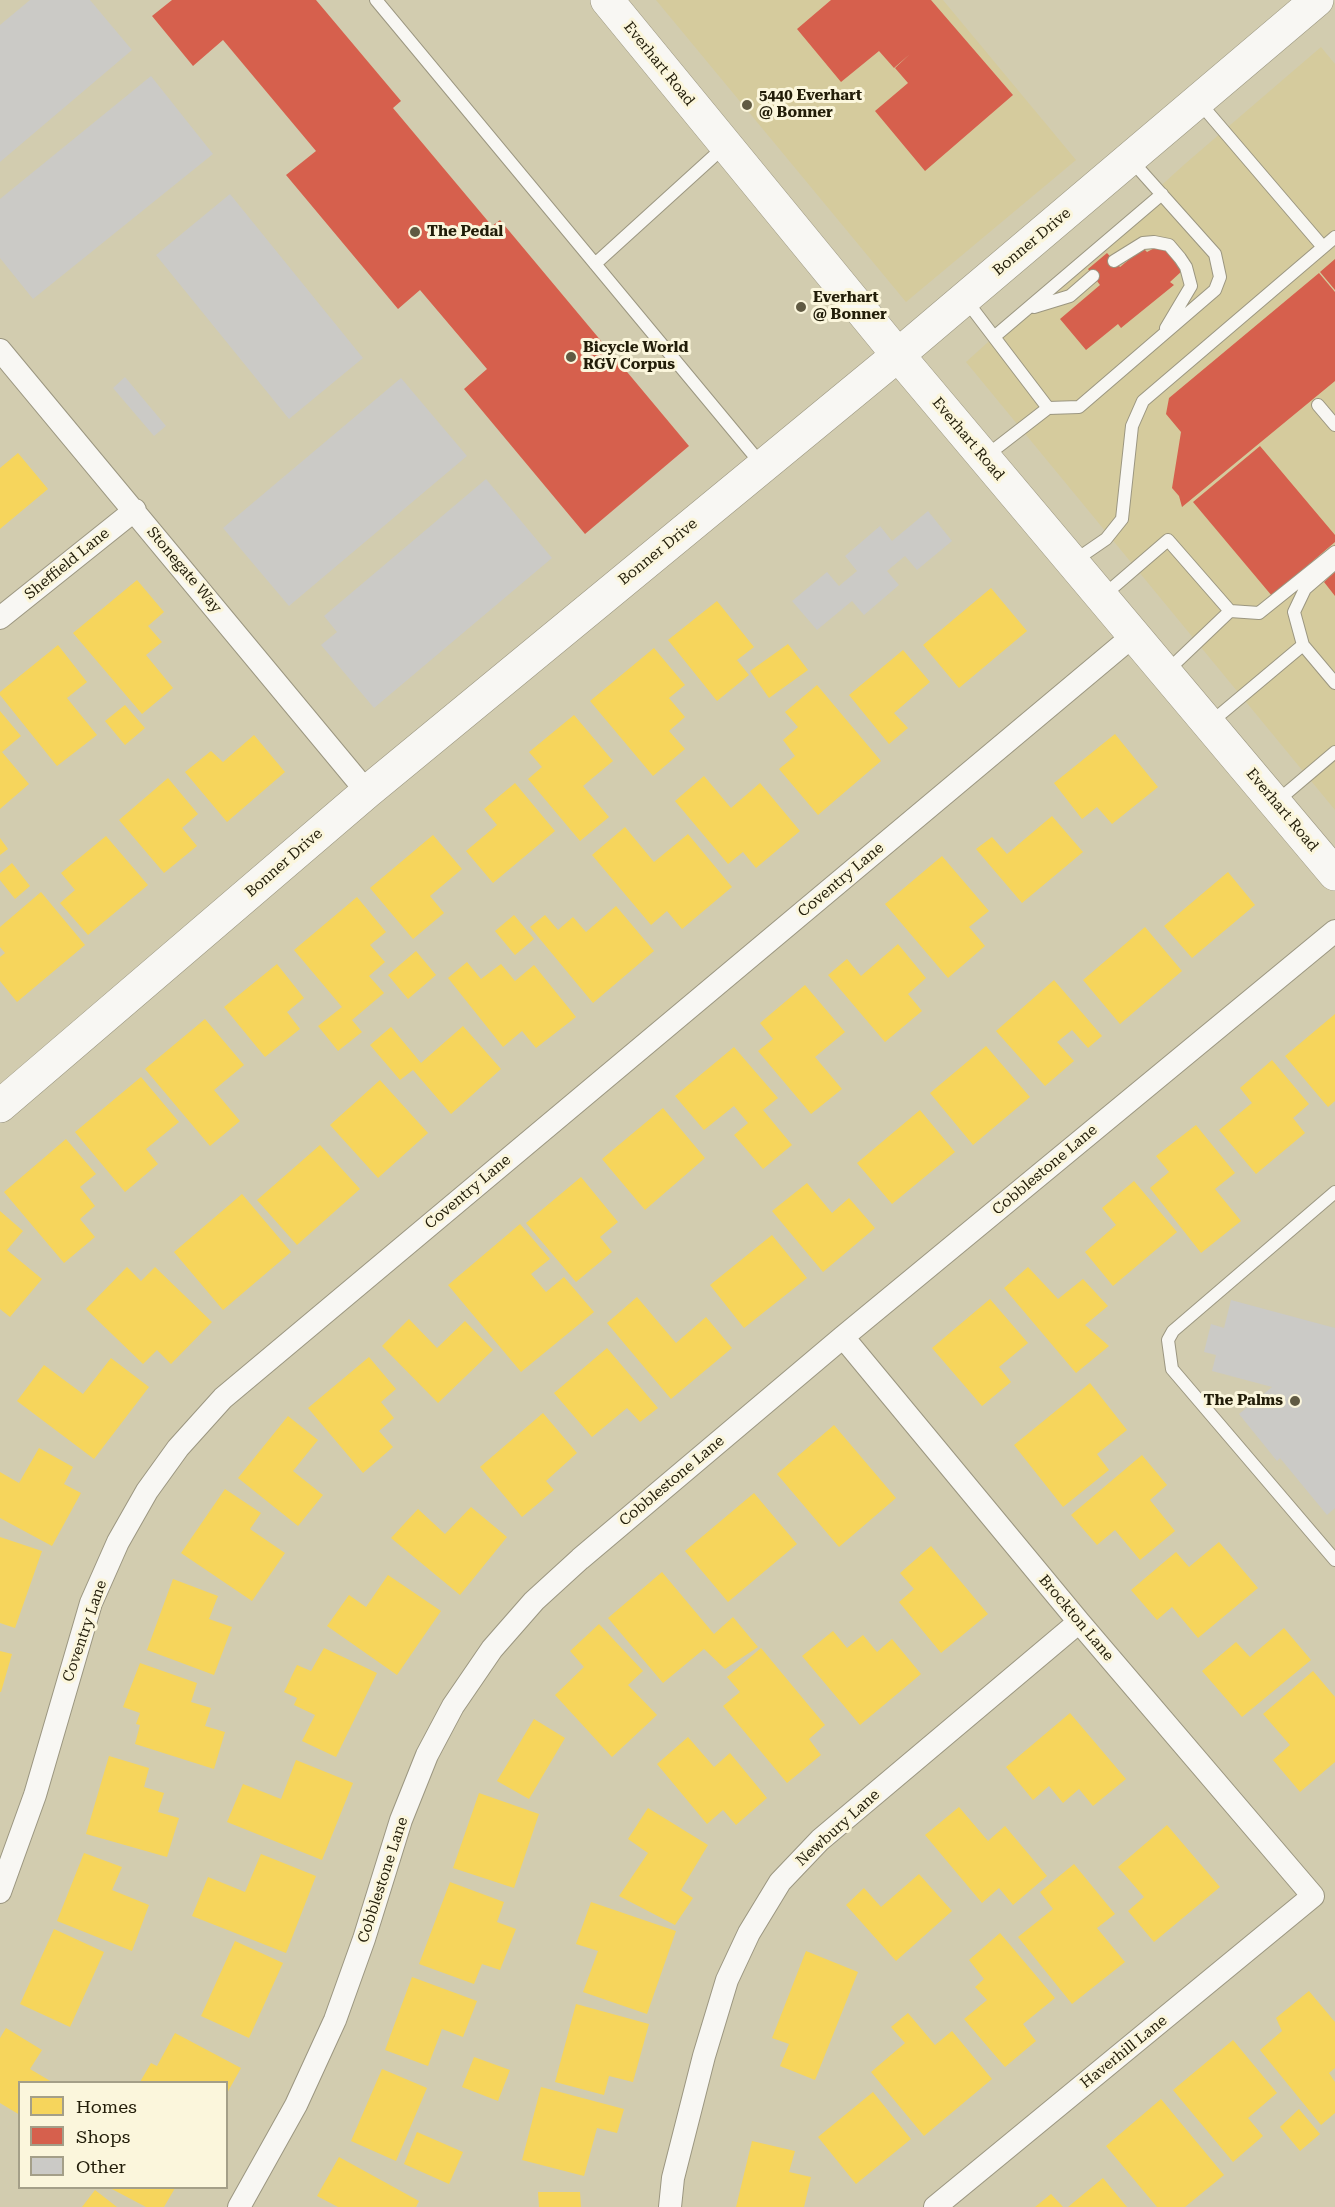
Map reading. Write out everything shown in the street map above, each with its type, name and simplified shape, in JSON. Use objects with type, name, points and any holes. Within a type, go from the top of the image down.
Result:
[{"type":"street","name":"Everhart Road","points":[[607,0],[984,458],[1275,802],[1328,861]]},
{"type":"street","name":"Bonner Drive","points":[[0,1106],[367,792],[898,355],[1317,0]]},
{"type":"street","name":"Stonegate Way","points":[[0,350],[367,792]]},
{"type":"street","name":"Sheffield Lane","points":[[0,618],[135,510]]},
{"type":"street","name":"Coventry Lane","points":[[0,1892],[35,1795],[92,1603],[118,1542],[147,1491],[185,1440],[223,1398],[1134,635]]},
{"type":"street","name":"Cobblestone Lane","points":[[239,2207],[296,2105],[335,2020],[364,1939],[401,1820],[426,1755],[453,1706],[492,1648],[534,1601],[580,1559],[843,1337],[1335,931]]},
{"type":"street","name":"Brockton Lane","points":[[843,1337],[1079,1622],[1313,1896]]},
{"type":"street","name":"Newbury Lane","points":[[670,2207],[674,2178],[704,2056],[727,1980],[749,1933],[780,1882],[820,1840],[1079,1622]]},
{"type":"street","name":"Haverhill Lane","points":[[935,2207],[1313,1896]]},
{"type":"lane","points":[[376,0],[763,466]]},
{"type":"lane","points":[[1198,101],[1323,247]]},
{"type":"lane","points":[[595,264],[726,145]]},
{"type":"lane","points":[[984,458],[1048,408],[1079,407],[1215,290],[1220,277],[1215,254],[1130,159]]},
{"type":"lane","points":[[994,337],[1162,194]]},
{"type":"lane","points":[[1073,562],[1106,538],[1122,519],[1132,426],[1143,401],[1335,237]]},
{"type":"lane","points":[[1114,261],[1143,243],[1154,242],[1169,245],[1186,267],[1191,286],[1161,336]]},
{"type":"lane","points":[[1028,309],[1070,296],[1093,276]]},
{"type":"lane","points":[[965,298],[1048,408]]},
{"type":"lane","points":[[1318,405],[1335,425]]},
{"type":"lane","points":[[1102,597],[1168,540],[1230,611],[1259,613],[1335,552]]},
{"type":"lane","points":[[1335,563],[1305,589],[1294,612],[1303,645],[1335,683]]},
{"type":"lane","points":[[1166,672],[1230,611]]},
{"type":"lane","points":[[1209,724],[1303,645]]},
{"type":"lane","points":[[1275,802],[1335,752]]},
{"type":"lane","points":[[1335,1192],[1173,1331],[1168,1340],[1172,1368],[1335,1560]]},
{"type":"shaded area","points":[[656,0],[943,0],[1076,160],[906,302]]},
{"type":"shaded area","points":[[1321,47],[1335,64],[1335,810],[966,362],[1186,163]]},
{"type":"building: Homes","points":[[18,453],[48,489],[0,529],[0,468]]},
{"type":"building: Homes","points":[[137,580],[164,612],[148,626],[162,642],[146,655],[173,688],[142,714],[73,633]]},
{"type":"building: Homes","points":[[991,588],[1027,631],[959,688],[923,645]]},
{"type":"building: Homes","points":[[717,601],[754,647],[737,660],[749,675],[717,701],[668,640]]},
{"type":"building: Homes","points":[[788,644],[808,670],[769,698],[750,671]]},
{"type":"building: Homes","points":[[58,645],[87,682],[67,698],[97,735],[57,766],[0,695],[0,692]]},
{"type":"building: Homes","points":[[654,648],[685,685],[669,698],[685,717],[669,731],[685,749],[653,776],[590,701]]},
{"type":"building: Homes","points":[[903,650],[930,682],[894,713],[908,728],[889,744],[849,695]]},
{"type":"building: Homes","points":[[817,685],[881,761],[818,815],[779,769],[795,756],[783,740],[798,727],[785,712]]},
{"type":"building: Homes","points":[[125,705],[145,728],[125,745],[105,721]]},
{"type":"building: Homes","points":[[0,711],[21,736],[2,752],[29,784],[0,809]]},
{"type":"building: Homes","points":[[574,715],[613,761],[583,786],[609,817],[580,841],[528,779],[542,767],[529,752]]},
{"type":"building: Homes","points":[[1115,734],[1158,787],[1112,824],[1097,807],[1082,819],[1054,783]]},
{"type":"building: Homes","points":[[254,735],[285,772],[227,822],[185,772],[211,751],[223,762]]},
{"type":"building: Homes","points":[[704,776],[731,808],[760,783],[800,831],[756,868],[743,852],[728,864],[675,801]]},
{"type":"building: Homes","points":[[168,778],[198,814],[182,828],[197,846],[164,873],[119,820]]},
{"type":"building: Homes","points":[[515,783],[555,831],[493,883],[466,851],[497,825],[484,809]]},
{"type":"building: Homes","points":[[1052,816],[1083,852],[1022,903],[976,849],[992,837],[1007,854]]},
{"type":"building: Homes","points":[[625,827],[654,862],[688,834],[732,887],[682,929],[667,911],[651,925],[592,855]]},
{"type":"building: Homes","points":[[433,835],[462,869],[430,896],[444,913],[413,939],[370,888]]},
{"type":"building: Homes","points":[[106,836],[148,885],[88,935],[60,903],[75,890],[61,873]]},
{"type":"building: Homes","points":[[0,838],[8,849],[0,855]]},
{"type":"building: Homes","points":[[942,856],[989,911],[969,927],[985,946],[948,978],[885,904]]},
{"type":"building: Homes","points":[[12,863],[30,886],[15,899],[0,880],[0,873]]},
{"type":"building: Homes","points":[[1228,872],[1255,905],[1192,958],[1164,926]]},
{"type":"building: Homes","points":[[41,892],[85,945],[17,1002],[0,981],[0,957],[5,953],[0,947],[0,927]]},
{"type":"building: Homes","points":[[357,897],[386,932],[370,945],[385,962],[369,976],[384,993],[352,1020],[362,1032],[338,1051],[318,1026],[342,1007],[294,950]]},
{"type":"building: Homes","points":[[616,906],[654,951],[593,1003],[530,927],[545,915],[558,930],[573,917],[586,932]]},
{"type":"building: Homes","points":[[514,915],[534,939],[515,955],[495,931]]},
{"type":"building: Homes","points":[[1145,927],[1182,971],[1120,1024],[1083,980]]},
{"type":"building: Homes","points":[[898,944],[926,978],[908,994],[922,1011],[885,1042],[828,975],[847,959],[861,976]]},
{"type":"building: Homes","points":[[416,951],[436,975],[408,999],[388,975]]},
{"type":"building: Homes","points":[[467,962],[481,979],[501,964],[515,981],[534,965],[576,1017],[536,1048],[522,1031],[503,1047],[448,978]]},
{"type":"building: Homes","points":[[277,964],[304,998],[287,1012],[300,1029],[265,1057],[224,1007]]},
{"type":"building: Homes","points":[[1054,980],[1102,1036],[1088,1048],[1072,1030],[1057,1042],[1074,1061],[1045,1086],[996,1031]]},
{"type":"building: Homes","points":[[805,985],[845,1032],[815,1057],[842,1089],[811,1114],[758,1051],[773,1039],[760,1023]]},
{"type":"building: Homes","points":[[1335,1014],[1335,1101],[1328,1107],[1285,1056]]},
{"type":"building: Homes","points":[[205,1019],[244,1065],[214,1090],[240,1121],[210,1146],[145,1069]]},
{"type":"building: Homes","points":[[463,1026],[501,1069],[451,1114],[413,1070],[400,1080],[370,1045],[391,1027],[421,1063]]},
{"type":"building: Homes","points":[[986,1046],[1030,1097],[973,1145],[930,1093]]},
{"type":"building: Homes","points":[[734,1047],[778,1098],[763,1110],[792,1145],[763,1169],[734,1135],[748,1123],[734,1106],[704,1130],[675,1096]]},
{"type":"building: Homes","points":[[1272,1060],[1309,1104],[1293,1118],[1305,1133],[1256,1174],[1219,1130],[1252,1103],[1240,1088]]},
{"type":"building: Homes","points":[[141,1077],[179,1122],[146,1149],[158,1164],[125,1192],[75,1132]]},
{"type":"building: Homes","points":[[380,1080],[428,1133],[378,1178],[330,1125]]},
{"type":"building: Homes","points":[[663,1108],[705,1158],[645,1210],[602,1159]]},
{"type":"building: Homes","points":[[920,1110],[955,1152],[892,1204],[857,1163]]},
{"type":"building: Homes","points":[[1196,1125],[1235,1173],[1215,1189],[1241,1221],[1201,1253],[1150,1188],[1169,1172],[1156,1156]]},
{"type":"building: Homes","points":[[66,1139],[96,1174],[80,1187],[95,1206],[80,1219],[95,1237],[64,1263],[4,1192]]},
{"type":"building: Homes","points":[[320,1145],[360,1189],[297,1245],[257,1200]]},
{"type":"building: Homes","points":[[581,1177],[618,1222],[600,1237],[612,1252],[576,1282],[526,1223]]},
{"type":"building: Homes","points":[[1134,1181],[1177,1232],[1113,1286],[1085,1252],[1116,1225],[1102,1208]]},
{"type":"building: Homes","points":[[807,1183],[832,1213],[849,1198],[875,1228],[823,1272],[772,1211]]},
{"type":"building: Homes","points":[[242,1194],[291,1252],[223,1310],[174,1252]]},
{"type":"building: Homes","points":[[0,1211],[23,1231],[7,1250],[42,1279],[10,1317],[0,1309]]},
{"type":"building: Homes","points":[[520,1224],[550,1259],[531,1274],[546,1292],[564,1277],[594,1312],[521,1372],[448,1285]]},
{"type":"building: Homes","points":[[772,1235],[807,1278],[744,1328],[710,1285]]},
{"type":"building: Homes","points":[[127,1267],[141,1281],[155,1267],[212,1322],[171,1364],[157,1350],[143,1364],[86,1309]]},
{"type":"building: Homes","points":[[1028,1267],[1058,1299],[1083,1279],[1108,1306],[1085,1325],[1109,1346],[1076,1373],[1004,1288]]},
{"type":"building: Homes","points":[[637,1297],[676,1343],[706,1317],[732,1348],[671,1399],[607,1323]]},
{"type":"building: Homes","points":[[990,1299],[1028,1343],[999,1367],[1011,1382],[982,1406],[932,1348]]},
{"type":"building: Homes","points":[[409,1319],[437,1348],[465,1321],[493,1350],[438,1403],[382,1346]]},
{"type":"building: Homes","points":[[607,1348],[658,1408],[640,1422],[627,1408],[592,1437],[554,1393]]},
{"type":"building: Homes","points":[[369,1357],[396,1389],[381,1402],[394,1418],[379,1431],[393,1447],[363,1473],[308,1408]]},
{"type":"building: Homes","points":[[111,1358],[149,1387],[94,1459],[17,1401],[44,1365],[83,1394]]},
{"type":"building: Homes","points":[[1090,1383],[1127,1430],[1097,1454],[1109,1470],[1063,1507],[1014,1445]]},
{"type":"building: Homes","points":[[543,1413],[577,1453],[546,1481],[554,1490],[522,1517],[480,1467]]},
{"type":"building: Homes","points":[[288,1416],[318,1440],[293,1471],[323,1495],[298,1526],[238,1478]]},
{"type":"building: Homes","points":[[834,1425],[896,1498],[839,1547],[777,1474]]},
{"type":"building: Homes","points":[[39,1448],[73,1467],[64,1484],[81,1493],[52,1546],[0,1518],[0,1472],[19,1483]]},
{"type":"building: Homes","points":[[1142,1455],[1167,1485],[1150,1500],[1175,1531],[1140,1560],[1115,1530],[1097,1545],[1071,1515]]},
{"type":"building: Homes","points":[[225,1489],[261,1513],[250,1529],[285,1553],[252,1601],[181,1553]]},
{"type":"building: Homes","points":[[754,1493],[797,1544],[728,1602],[685,1551]]},
{"type":"building: Homes","points":[[471,1507],[507,1537],[460,1595],[391,1538],[418,1509],[445,1534]]},
{"type":"building: Homes","points":[[0,1537],[42,1551],[15,1628],[0,1623]]},
{"type":"building: Homes","points":[[1219,1542],[1258,1588],[1198,1638],[1172,1607],[1157,1620],[1131,1590],[1176,1552],[1189,1567]]},
{"type":"building: Homes","points":[[931,1546],[988,1614],[941,1653],[899,1602],[914,1589],[900,1573]]},
{"type":"building: Homes","points":[[662,1572],[714,1634],[733,1617],[758,1647],[725,1669],[704,1649],[663,1683],[608,1618]]},
{"type":"building: Homes","points":[[388,1575],[441,1611],[397,1675],[327,1626],[349,1595],[366,1607]]},
{"type":"building: Homes","points":[[173,1579],[218,1596],[209,1619],[232,1627],[214,1675],[147,1650]]},
{"type":"building: Homes","points":[[599,1624],[643,1671],[628,1685],[657,1715],[612,1757],[555,1695],[584,1667],[570,1651]]},
{"type":"building: Homes","points":[[1284,1628],[1311,1660],[1242,1717],[1202,1671],[1236,1642],[1250,1657]]},
{"type":"building: Homes","points":[[833,1631],[847,1648],[863,1635],[877,1652],[892,1639],[921,1674],[860,1725],[802,1656]]},
{"type":"building: Homes","points":[[324,1648],[377,1673],[336,1757],[302,1741],[315,1715],[294,1705],[297,1698],[284,1692],[297,1665],[311,1671]]},
{"type":"building: Homes","points":[[761,1648],[825,1725],[809,1739],[821,1755],[787,1783],[723,1706],[740,1692],[727,1677]]},
{"type":"building: Homes","points":[[0,1651],[12,1654],[1,1692],[0,1692]]},
{"type":"building: Homes","points":[[140,1663],[197,1683],[191,1702],[211,1708],[205,1726],[225,1732],[214,1769],[135,1744],[140,1725],[136,1724],[140,1713],[123,1707]]},
{"type":"building: Homes","points":[[1313,1671],[1335,1697],[1335,1762],[1300,1792],[1273,1760],[1290,1745],[1263,1714]]},
{"type":"building: Homes","points":[[1070,1713],[1126,1779],[1093,1806],[1079,1789],[1063,1803],[1049,1786],[1033,1800],[1006,1767]]},
{"type":"building: Homes","points":[[534,1719],[565,1738],[529,1799],[497,1781]]},
{"type":"building: Homes","points":[[688,1737],[714,1767],[730,1753],[767,1798],[736,1825],[723,1810],[707,1824],[657,1764]]},
{"type":"building: Homes","points":[[109,1756],[149,1768],[144,1787],[164,1793],[158,1812],[179,1818],[167,1857],[86,1834]]},
{"type":"building: Homes","points":[[296,1760],[353,1783],[322,1860],[227,1822],[243,1784],[281,1799]]},
{"type":"building: Homes","points":[[479,1793],[539,1814],[514,1888],[453,1868]]},
{"type":"building: Homes","points":[[959,1807],[988,1841],[1005,1826],[1047,1876],[1013,1905],[999,1888],[982,1903],[925,1835]]},
{"type":"building: Homes","points":[[648,1808],[708,1845],[681,1890],[693,1898],[675,1925],[619,1896],[648,1853],[628,1839]]},
{"type":"building: Homes","points":[[1167,1825],[1220,1887],[1154,1942],[1128,1911],[1144,1897],[1118,1867]]},
{"type":"building: Homes","points":[[84,1853],[122,1867],[112,1890],[149,1905],[132,1951],[57,1921]]},
{"type":"building: Homes","points":[[261,1854],[316,1876],[286,1953],[192,1916],[208,1877],[245,1892]]},
{"type":"building: Homes","points":[[1074,1864],[1115,1914],[1097,1928],[1125,1962],[1072,2004],[1018,1937],[1053,1909],[1040,1892]]},
{"type":"building: Homes","points":[[919,1874],[952,1911],[896,1961],[846,1905],[864,1888],[881,1907]]},
{"type":"building: Homes","points":[[450,1882],[504,1902],[497,1922],[516,1929],[500,1970],[482,1964],[474,1984],[419,1964]]},
{"type":"building: Homes","points":[[591,1902],[676,1931],[647,2014],[583,1992],[598,1951],[576,1944]]},
{"type":"building: Homes","points":[[54,1929],[104,1952],[70,2027],[20,2004]]},
{"type":"building: Homes","points":[[1000,1933],[1055,1998],[1023,2024],[1036,2041],[1005,2067],[964,2019],[987,2000],[975,1987],[984,1979],[969,1960]]},
{"type":"building: Homes","points":[[235,1941],[283,1963],[249,2038],[201,2016]]},
{"type":"building: Homes","points":[[806,1951],[858,1972],[815,2080],[780,2066],[789,2044],[772,2038]]},
{"type":"building: Homes","points":[[412,1977],[477,2001],[463,2037],[442,2029],[428,2066],[385,2050]]},
{"type":"building: Homes","points":[[1309,1991],[1335,2022],[1335,2068],[1329,2073],[1335,2082],[1335,2113],[1321,2125],[1260,2050],[1282,2031],[1276,2018]]},
{"type":"building: Homes","points":[[576,2004],[649,2024],[633,2082],[609,2076],[604,2095],[555,2082]]},
{"type":"building: Homes","points":[[908,2013],[935,2045],[952,2031],[992,2079],[924,2136],[871,2072],[905,2043],[891,2027]]},
{"type":"building: Homes","points":[[6,2028],[42,2050],[30,2069],[50,2081],[18,2081],[18,2114],[0,2103],[0,2038]]},
{"type":"building: Homes","points":[[175,2033],[241,2068],[228,2091],[228,2081],[141,2081],[151,2063],[157,2066]]},
{"type":"building: Homes","points":[[1233,2040],[1277,2093],[1248,2118],[1263,2136],[1233,2162],[1173,2090]]},
{"type":"building: Homes","points":[[474,2057],[510,2070],[498,2101],[462,2087]]},
{"type":"building: Homes","points":[[382,2069],[427,2088],[396,2161],[351,2141]]},
{"type":"building: Homes","points":[[541,2087],[624,2109],[617,2133],[597,2128],[584,2176],[522,2160]]},
{"type":"building: Homes","points":[[873,2092],[911,2139],[856,2184],[818,2137]]},
{"type":"building: Homes","points":[[1161,2099],[1224,2175],[1185,2207],[1157,2207],[1106,2146]]},
{"type":"building: Homes","points":[[1299,2109],[1320,2134],[1300,2151],[1280,2127]]},
{"type":"building: Homes","points":[[417,2132],[463,2152],[449,2184],[404,2164]]},
{"type":"building: Homes","points":[[752,2141],[795,2151],[789,2172],[811,2177],[804,2207],[736,2207]]},
{"type":"building: Homes","points":[[339,2157],[419,2201],[416,2207],[338,2207],[317,2196]]},
{"type":"building: Homes","points":[[1103,2178],[1127,2207],[1068,2207]]},
{"type":"building: Homes","points":[[112,2189],[174,2189],[164,2207],[146,2207]]},
{"type":"building: Homes","points":[[95,2190],[117,2207],[82,2207]]},
{"type":"building: Homes","points":[[538,2192],[580,2192],[581,2207],[539,2207]]},
{"type":"building: Homes","points":[[1051,2194],[1063,2207],[1035,2207]]},
{"type":"building: Shops","points":[[172,0],[316,0],[401,101],[393,108],[492,226],[500,220],[689,446],[585,534],[464,389],[487,369],[420,290],[398,309],[286,175],[316,151],[223,40],[193,66],[152,16]]},
{"type":"building: Shops","points":[[831,0],[931,0],[1013,95],[925,171],[875,111],[908,83],[895,68],[910,54],[894,68],[879,51],[841,82],[797,29]]},
{"type":"building: Shops","points":[[1160,245],[1183,270],[1170,282],[1174,285],[1121,328],[1118,324],[1086,350],[1060,319],[1100,285],[1088,269],[1107,253],[1120,267],[1143,248],[1147,252]]},
{"type":"building: Shops","points":[[1335,259],[1335,290],[1320,272]]},
{"type":"building: Shops","points":[[1319,273],[1335,292],[1335,381],[1182,507],[1179,496],[1172,488],[1181,432],[1166,414],[1169,398]]},
{"type":"building: Shops","points":[[1260,446],[1335,535],[1335,542],[1272,596],[1193,502]]},
{"type":"building: Shops","points":[[1335,572],[1335,596],[1324,582]]},
{"type":"building: Other","points":[[30,0],[90,0],[132,50],[0,162],[0,25]]},
{"type":"building: Other","points":[[151,76],[213,154],[33,299],[0,258],[0,199]]},
{"type":"building: Other","points":[[230,194],[363,358],[289,419],[156,255]]},
{"type":"building: Other","points":[[125,377],[166,426],[154,436],[113,388]]},
{"type":"building: Other","points":[[401,378],[467,456],[289,606],[223,528]]},
{"type":"building: Other","points":[[486,479],[552,558],[374,708],[321,645],[337,632],[324,616]]},
{"type":"building: Other","points":[[928,511],[952,541],[917,570],[905,556],[887,571],[899,585],[864,615],[852,601],[817,630],[792,601],[827,572],[839,586],[857,571],[845,556],[880,526],[892,541]]},
{"type":"building: Other","name":"The Palms","points":[[1231,1300],[1335,1328],[1335,1508],[1327,1515],[1280,1458],[1277,1461],[1239,1414],[1272,1387],[1212,1371],[1216,1355],[1204,1352],[1211,1324],[1224,1328]]},
{"type":"place","name":"5440 Everhart @ Bonner","points":[[747,105]]},
{"type":"place","name":"The Pedal","points":[[415,232]]},
{"type":"place","name":"Everhart @ Bonner","points":[[801,307]]},
{"type":"place","name":"Bicycle World RGV Corpus","points":[[571,357]]},
{"type":"place","name":"The Palms","points":[[1295,1401]]}]
